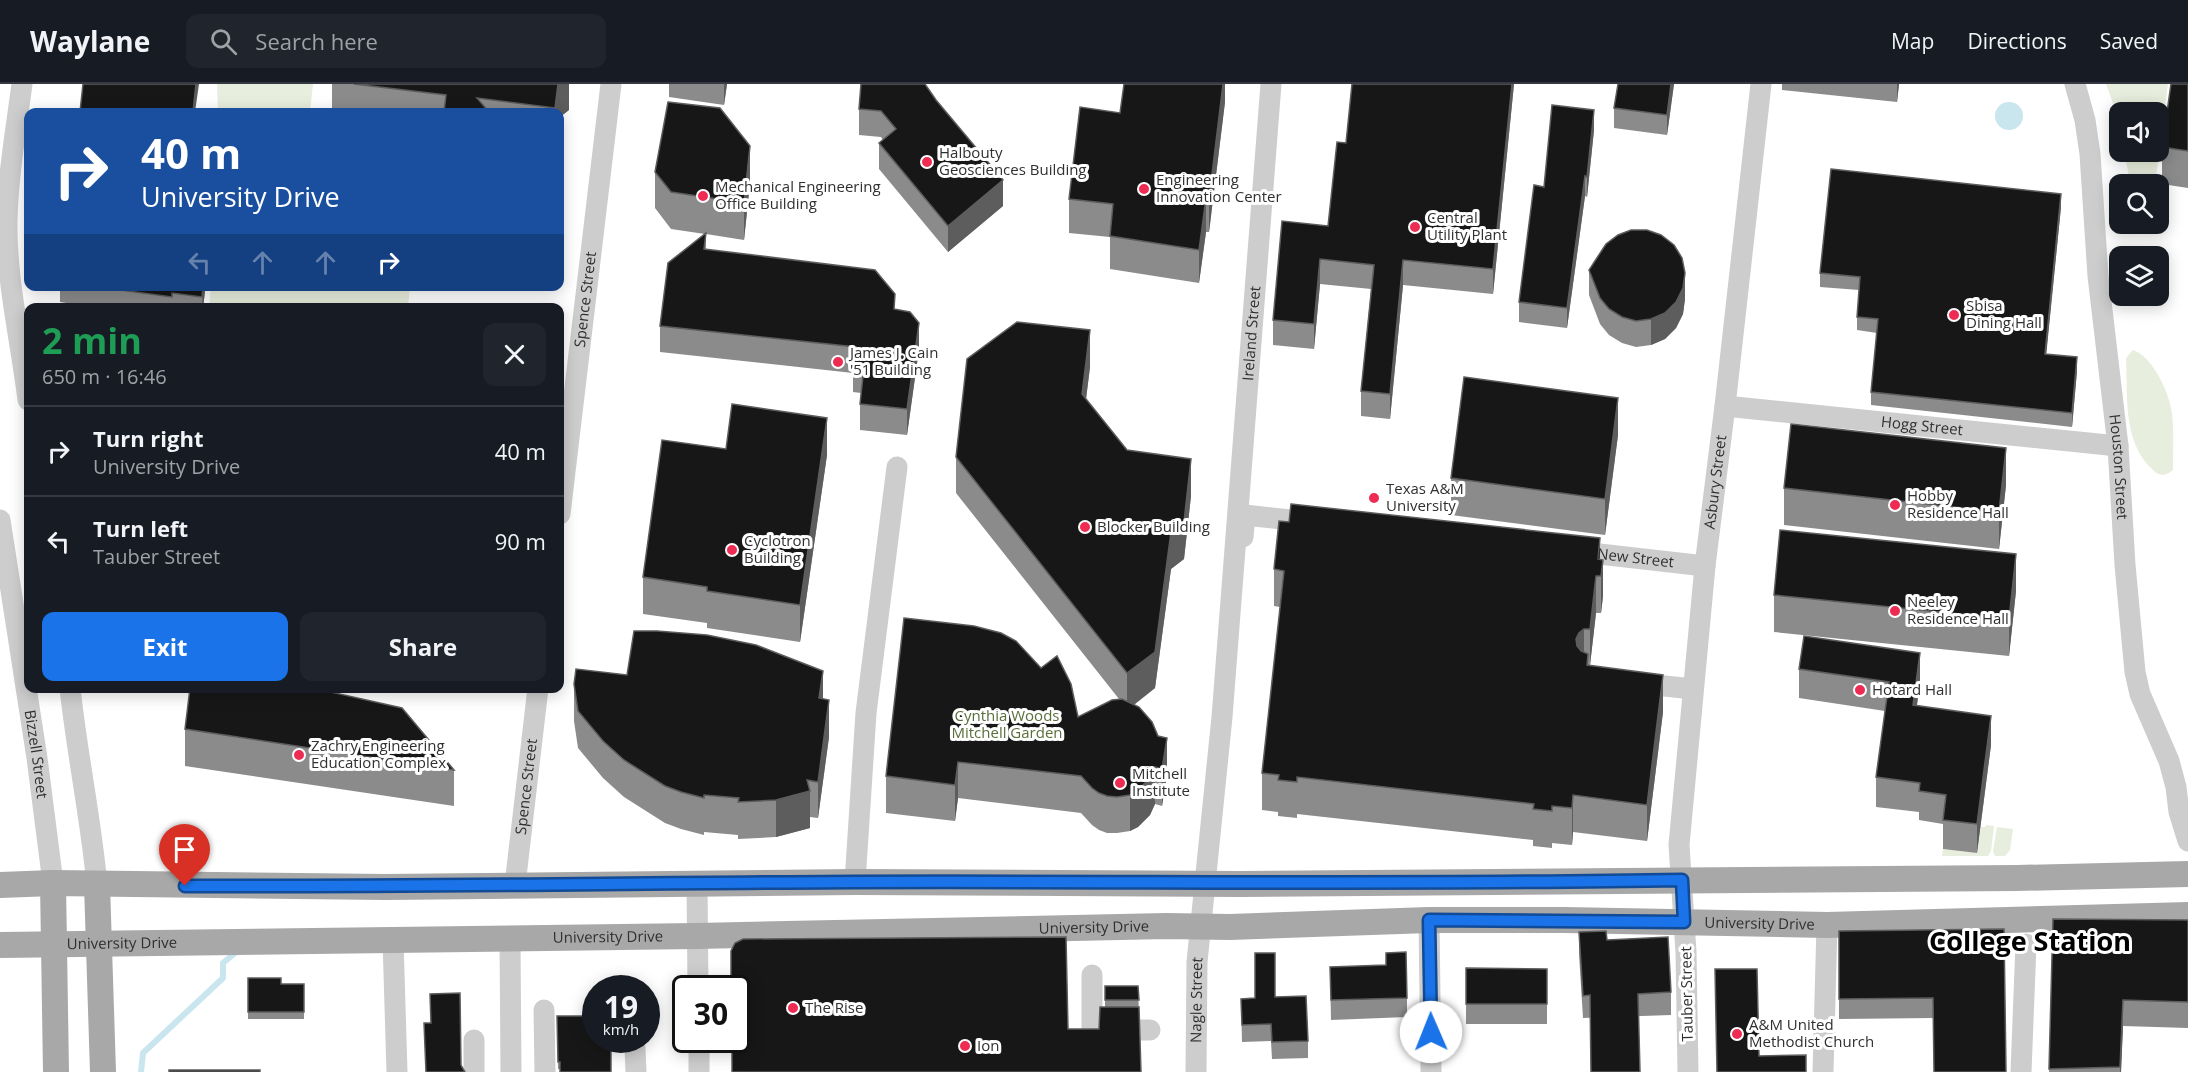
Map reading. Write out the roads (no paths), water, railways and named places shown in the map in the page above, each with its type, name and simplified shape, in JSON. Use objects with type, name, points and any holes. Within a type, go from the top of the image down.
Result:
[{"type":"main road","points":[[0,885],[53,883],[386,887],[855,882],[1204,883],[2017,878],[2188,874]]},
{"type":"main road","points":[[53,883],[56,1072]]},
{"type":"main road","points":[[97,885],[103,1072]]},
{"type":"main road","name":"University Drive","points":[[0,945],[697,936],[1200,927],[1429,920],[1827,925],[2188,915]]},
{"type":"street","points":[[22,84],[11,166],[7,223],[11,273],[8,317],[24,383]]},
{"type":"street","name":"Spence Street","points":[[564,480],[611,84]]},
{"type":"street","name":"Ireland Street","points":[[1204,883],[1222,717],[1271,84]]},
{"type":"street","name":"Asbury Street","points":[[1682,880],[1679,845],[1692,689],[1761,84]]},
{"type":"street","name":"Houston Street","points":[[2075,84],[2085,120],[2090,154],[2098,276],[2118,446],[2125,565],[2135,672],[2140,694],[2169,761],[2176,786],[2181,822],[2188,840]]},
{"type":"street","name":"Hogg Street","points":[[1725,406],[2118,446]]},
{"type":"street","points":[[855,882],[867,713],[897,467]]},
{"type":"street","name":"Ireland Street","points":[[1231,584],[1242,544],[1245,515],[1341,526]]},
{"type":"street","name":"Bizzell Street","points":[[0,520],[24,674]]},
{"type":"street","name":"New Street","points":[[1551,549],[1705,566]]},
{"type":"street","points":[[1622,681],[1692,689]]},
{"type":"street","name":"Bizzell Street","points":[[27,693],[53,883]]},
{"type":"street","points":[[71,693],[76,747],[93,839],[97,885]]},
{"type":"street","name":"Spence Street","points":[[515,885],[537,693]]},
{"type":"street","name":"Tauber Street","points":[[1682,880],[1688,1072]]},
{"type":"street","name":"Nagle Street","points":[[1196,1072],[1197,962],[1204,883]]},
{"type":"street","points":[[697,884],[698,975]]},
{"type":"street","points":[[1429,920],[1431,1072]]},
{"type":"street","points":[[1822,1072],[1827,925]]},
{"type":"street","points":[[510,939],[511,1072]]},
{"type":"street","points":[[393,940],[397,1072]]},
{"type":"street","points":[[2021,1072],[2026,944]]},
{"type":"street","points":[[1092,975],[1092,1030],[1150,1030]]},
{"type":"street","points":[[544,1010],[545,1072]]},
{"type":"street","points":[[474,1040],[474,1072]]},
{"type":"street","points":[[635,1053],[636,1072]]},
{"type":"street","points":[[699,1053],[699,1072]]},
{"type":"water","points":[[2009,102],[2019,106],[2023,116],[2019,126],[2009,130],[1999,126],[1995,116],[1999,106]]},
{"type":"waterway","points":[[141,1072],[143,1053],[223,978],[223,963],[235,953]]},
{"type":"place","name":"Halbouty Geosciences Building","points":[[927,162]]},
{"type":"place","name":"Engineering Innovation Center","points":[[1144,189]]},
{"type":"place","name":"Mechanical Engineering Office Building","points":[[703,196]]},
{"type":"place","name":"Central Utility Plant","points":[[1415,227]]},
{"type":"place","name":"Sbisa Dining Hall","points":[[1954,315]]},
{"type":"place","name":"James J. Cain '51 Building","points":[[838,362]]},
{"type":"place","name":"Texas A&M University","points":[[1374,498]]},
{"type":"place","name":"Hobby Residence Hall","points":[[1895,505]]},
{"type":"place","name":"Blocker Building","points":[[1085,527]]},
{"type":"place","name":"Cyclotron Building","points":[[732,550]]},
{"type":"place","name":"Neeley Residence Hall","points":[[1895,611]]},
{"type":"place","name":"Hotard Hall","points":[[1860,690]]},
{"type":"place","name":"Zachry Engineering Education Complex","points":[[299,755]]},
{"type":"place","name":"Mitchell Institute","points":[[1120,783]]},
{"type":"place","name":"The Rise","points":[[793,1008]]},
{"type":"place","name":"A&M United Methodist Church","points":[[1737,1034]]},
{"type":"place","name":"Ion","points":[[965,1046]]},
{"type":"district","name":"College Station","points":[[2030,942]]},
{"type":"park label","name":"Cynthia Woods Mitchell Garden","points":[[1007,724]]}]
